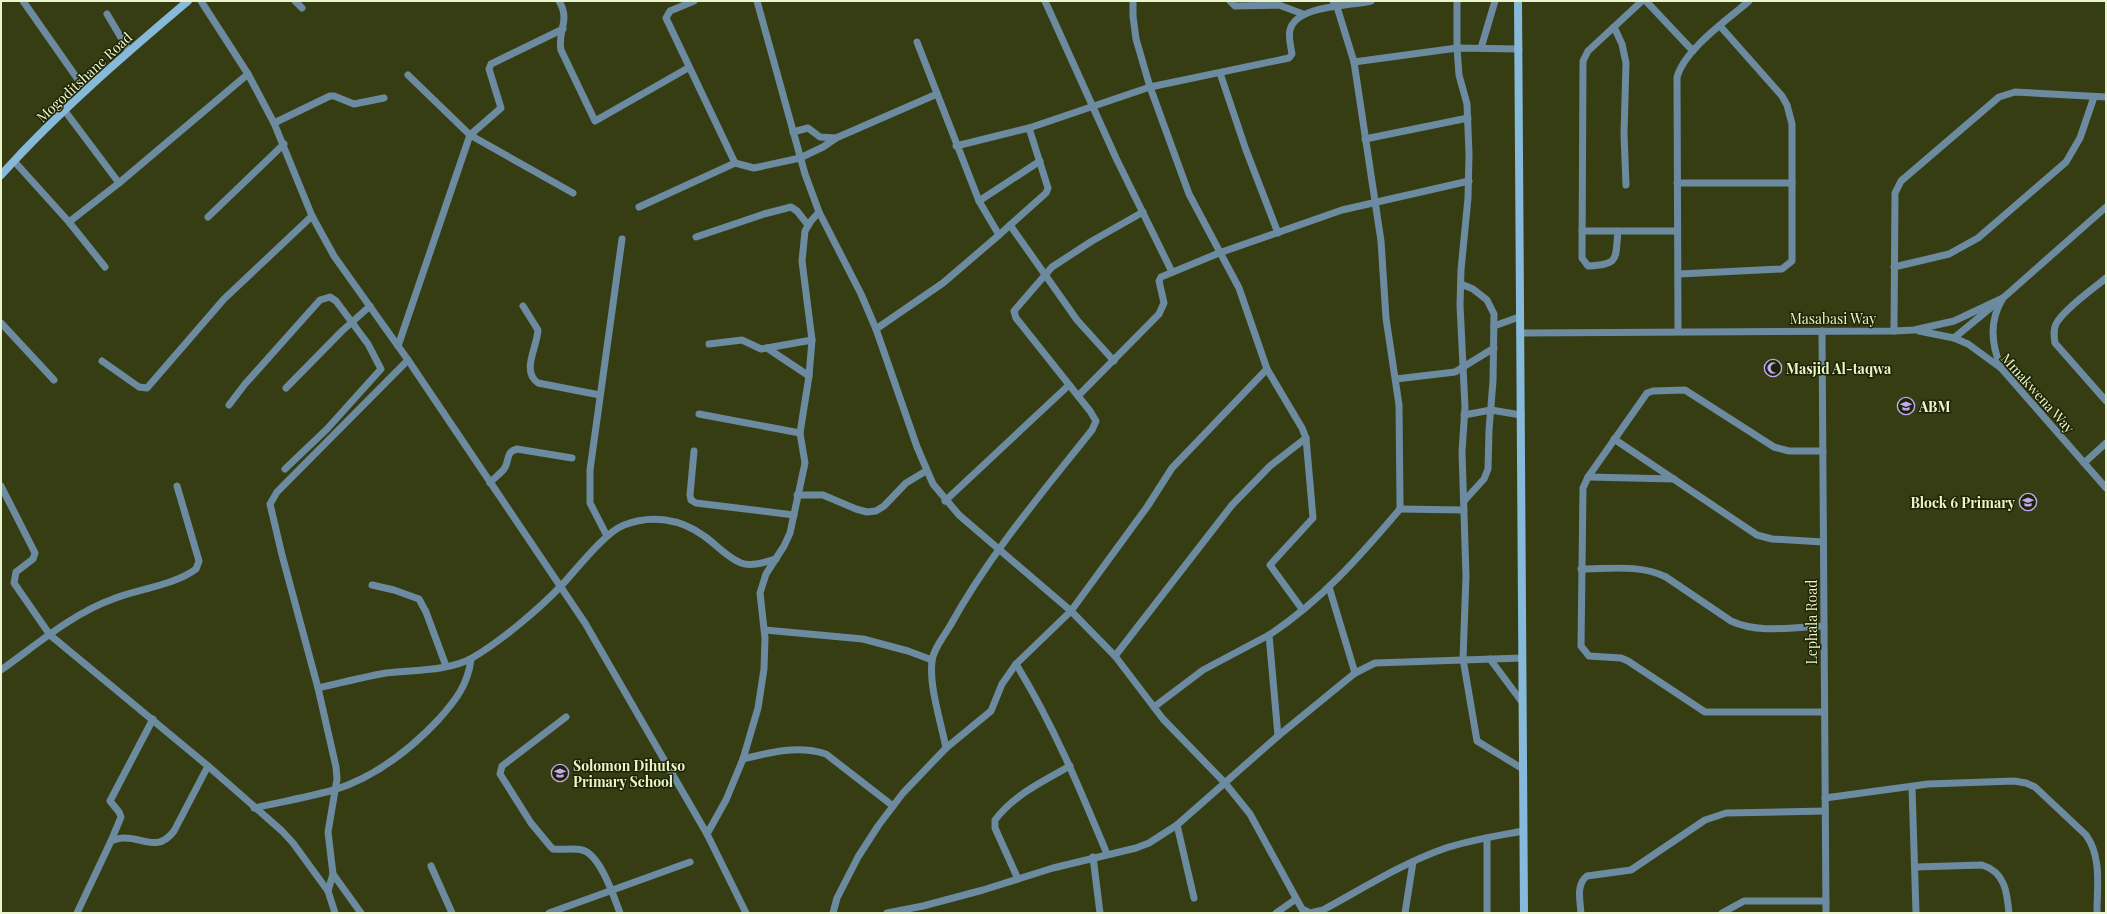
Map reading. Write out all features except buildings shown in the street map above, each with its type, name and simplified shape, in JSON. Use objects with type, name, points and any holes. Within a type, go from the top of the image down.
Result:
[{"type":"main road","name":"Mogoditshane Road","points":[[1,175],[86,91],[129,51],[188,1]]},
{"type":"main road","points":[[1518,1],[1524,913]]},
{"type":"street","points":[[23,1],[86,91]]},
{"type":"street","points":[[201,1],[248,74],[274,122],[312,216],[334,256],[408,360],[593,636],[707,834],[746,913]]},
{"type":"street","points":[[295,1],[302,8]]},
{"type":"street","points":[[559,1],[565,16],[560,39],[561,50],[594,120],[597,121],[688,68]]},
{"type":"street","points":[[694,1],[670,11],[666,15],[667,23],[735,163]]},
{"type":"street","points":[[757,1],[800,158],[819,212],[862,294],[876,329],[926,471],[945,501],[1071,611],[1115,656],[1154,707],[1225,783],[1259,827],[1303,911],[1310,913],[1323,910],[1413,862],[1443,849],[1523,831]]},
{"type":"street","points":[[1045,1],[1091,106],[1172,272]]},
{"type":"street","points":[[1133,1],[1132,16],[1136,39],[1150,87],[1189,194],[1219,253],[1239,288],[1267,369],[1302,428],[1306,438],[1312,518],[1270,565],[1302,609]]},
{"type":"street","points":[[1230,1],[1235,6],[1285,6],[1303,14]]},
{"type":"street","points":[[956,146],[1029,128],[1150,87],[1289,58],[1292,54],[1289,32],[1291,27],[1303,14],[1335,4],[1371,1]]},
{"type":"street","points":[[1457,1],[1456,48],[1459,75],[1466,97],[1468,118],[1469,181],[1460,284],[1464,415],[1462,452],[1466,576],[1463,660],[1477,741],[1523,769]]},
{"type":"street","points":[[1481,48],[1495,1]]},
{"type":"street","points":[[1618,231],[1616,256],[1613,261],[1609,265],[1588,266],[1582,258],[1583,61],[1588,50],[1642,1]]},
{"type":"street","points":[[1646,1],[1693,50]]},
{"type":"street","points":[[1678,330],[1679,274],[1677,231],[1677,77],[1683,61],[1693,50],[1748,1]]},
{"type":"street","points":[[1154,707],[1203,670],[1269,635],[1330,587],[1372,542],[1400,509],[1400,419],[1396,379],[1386,318],[1381,241],[1354,62],[1335,4]]},
{"type":"street","points":[[107,14],[129,51]]},
{"type":"street","points":[[1679,274],[1782,269],[1789,265],[1792,256],[1792,124],[1787,105],[1782,96],[1720,26]]},
{"type":"street","points":[[1614,27],[1622,44],[1626,63],[1624,134],[1626,185]]},
{"type":"street","points":[[398,346],[470,135],[501,108],[489,69],[491,64],[563,30]]},
{"type":"street","points":[[917,42],[956,146],[979,201],[999,235]]},
{"type":"street","points":[[1354,62],[1456,48],[1519,49]]},
{"type":"street","points":[[1220,73],[1236,125],[1278,233]]},
{"type":"street","points":[[69,222],[248,74]]},
{"type":"street","points":[[408,75],[470,135],[573,193]]},
{"type":"street","points":[[1894,331],[1895,193],[1901,181],[1999,97],[2014,92],[2106,97]]},
{"type":"street","points":[[639,207],[735,163],[754,168],[800,158],[823,148],[836,138],[937,94]]},
{"type":"street","points":[[274,122],[330,96],[334,96],[354,104],[384,98]]},
{"type":"street","points":[[1894,267],[1949,254],[1978,238],[2066,162],[2080,138],[2094,97]]},
{"type":"street","points":[[65,111],[119,182]]},
{"type":"street","points":[[1365,139],[1468,118]]},
{"type":"street","points":[[793,132],[808,128],[820,137],[836,138]]},
{"type":"street","points":[[876,329],[943,283],[1046,193],[1048,182],[1029,128]]},
{"type":"street","points":[[208,217],[284,144]]},
{"type":"street","points":[[14,161],[69,222],[105,267]]},
{"type":"street","points":[[979,201],[1040,161]]},
{"type":"street","points":[[1078,396],[1114,361],[1162,310],[1164,303],[1159,280],[1161,277],[1219,253],[1342,210],[1375,204],[1469,181]]},
{"type":"street","points":[[1677,183],[1792,183]]},
{"type":"street","points":[[696,237],[764,214],[791,207],[797,211],[808,225]]},
{"type":"street","name":"Masabasi Way","points":[[1520,333],[1678,330],[1914,330],[1954,321],[2003,298],[2106,207]]},
{"type":"street","points":[[707,834],[723,807],[743,759],[762,689],[765,630],[760,593],[766,574],[790,533],[805,463],[800,433],[809,376],[812,340],[809,310],[802,277],[803,246],[808,225],[819,212]]},
{"type":"street","points":[[946,748],[935,693],[932,660],[968,593],[998,548],[1095,426],[1094,417],[1014,314],[1014,311],[1045,274],[1057,263],[1143,212]]},
{"type":"street","points":[[102,361],[140,386],[147,388],[224,299],[312,216]]},
{"type":"street","points":[[1010,224],[1077,320],[1114,361]]},
{"type":"street","points":[[1582,230],[1677,231]]},
{"type":"street","points":[[607,536],[595,515],[589,494],[590,470],[622,239]]},
{"type":"street","points":[[2106,278],[2064,315],[2056,324],[2054,336],[2055,342],[2106,401]]},
{"type":"street","points":[[1460,284],[1472,289],[1487,300],[1494,314],[1494,348],[1487,474],[1464,501]]},
{"type":"street","points":[[230,405],[245,384],[320,300],[330,297],[336,301],[350,323],[368,344],[381,369],[327,429],[285,469]]},
{"type":"street","points":[[1954,338],[2003,298]]},
{"type":"street","points":[[2001,368],[1995,352],[1992,336],[1996,313],[2003,298]]},
{"type":"street","points":[[286,388],[350,323],[370,306]]},
{"type":"street","points":[[523,306],[538,330],[529,372],[532,379],[538,384],[600,396]]},
{"type":"street","points":[[1494,326],[1519,317]]},
{"type":"street","points":[[1,323],[54,380]]},
{"type":"street","name":"Mmakwena Way","points":[[1914,330],[1954,338],[1984,354],[2001,368],[2106,488]]},
{"type":"street","name":"Lephala Road","points":[[1822,331],[1824,626],[1823,712],[1826,913]]},
{"type":"street","points":[[709,344],[742,340],[757,348],[767,348],[812,340]]},
{"type":"street","points":[[767,348],[809,376]]},
{"type":"street","points":[[1396,379],[1446,373],[1463,369],[1494,348]]},
{"type":"street","points":[[328,891],[333,874],[328,832],[335,789],[336,767],[318,688],[282,555],[270,504],[277,492],[408,360]]},
{"type":"street","points":[[833,913],[837,898],[858,857],[878,826],[903,793],[946,748],[991,711],[1002,684],[1016,664],[1071,611],[1148,507],[1172,468],[1267,369]]},
{"type":"street","points":[[945,501],[1069,385]]},
{"type":"street","points":[[1823,451],[1789,451],[1774,447],[1691,393],[1678,389],[1653,391],[1647,393],[1588,477],[1583,488],[1581,569],[1581,646],[1589,656],[1621,658],[1628,661],[1705,712],[1823,712]]},
{"type":"street","points":[[1464,415],[1491,410],[1521,415]]},
{"type":"street","points":[[699,414],[800,433]]},
{"type":"street","points":[[1115,656],[1232,505],[1260,475],[1306,438]]},
{"type":"street","points":[[1614,439],[1757,535],[1772,539],[1823,542]]},
{"type":"street","points":[[2084,463],[2106,443]]},
{"type":"street","points":[[490,482],[504,469],[508,454],[517,449],[572,458]]},
{"type":"street","points":[[694,451],[690,495],[691,500],[696,504],[794,515]]},
{"type":"street","points":[[797,495],[823,495],[856,509],[867,512],[876,511],[884,506],[906,483],[926,471]]},
{"type":"street","points":[[1588,477],[1674,479]]},
{"type":"street","points":[[1,486],[35,552],[33,559],[16,572],[14,582],[50,635],[208,766],[293,843],[328,891],[335,913]]},
{"type":"street","points":[[1,670],[50,635],[88,611],[112,599],[180,577],[196,568],[199,561],[177,486]]},
{"type":"street","points":[[1400,509],[1464,510]]},
{"type":"street","points":[[318,688],[384,674],[446,666],[471,659],[512,629],[560,587],[607,536],[623,525],[637,521],[661,519],[675,521],[688,526],[704,535],[727,555],[740,563],[755,564],[776,559]]},
{"type":"street","points":[[1581,569],[1636,569],[1656,572],[1666,577],[1731,621],[1742,626],[1755,628],[1824,626]]},
{"type":"street","points":[[372,585],[415,596],[419,599],[426,612],[446,666]]},
{"type":"street","points":[[1330,587],[1355,673]]},
{"type":"street","points":[[765,630],[863,639],[908,651],[932,660]]},
{"type":"street","points":[[1269,635],[1278,736]]},
{"type":"street","points":[[888,913],[924,910],[1018,879],[1149,843],[1177,825],[1278,736],[1355,673],[1375,663],[1522,658]]},
{"type":"street","points":[[254,808],[335,789],[383,766],[418,741],[461,693],[469,672],[471,659]]},
{"type":"street","points":[[1490,659],[1522,702]]},
{"type":"street","points":[[1016,664],[1032,691],[1070,766],[1107,854]]},
{"type":"street","points":[[566,717],[502,766],[500,774],[531,823],[553,849],[582,850],[592,855],[611,890],[620,913]]},
{"type":"street","points":[[77,913],[121,814],[110,801],[153,719]]},
{"type":"street","points":[[743,759],[785,750],[813,750],[826,754],[894,806]]},
{"type":"street","points":[[110,841],[124,838],[151,843],[161,842],[168,838],[174,831],[208,766]]},
{"type":"street","points":[[1018,879],[995,828],[995,820],[1009,805],[1027,790],[1070,766]]},
{"type":"street","points":[[1825,798],[1912,787],[2014,781],[2026,783],[2035,787],[2086,835],[2092,843],[2097,860],[2097,913]]},
{"type":"street","points":[[1912,787],[1916,867],[1916,913]]},
{"type":"street","points":[[1581,913],[1580,886],[1582,880],[1587,876],[1631,870],[1705,820],[1726,813],[1825,811]]},
{"type":"street","points":[[1177,825],[1194,898]]},
{"type":"street","points":[[1487,838],[1487,913]]},
{"type":"street","points":[[1093,858],[1100,913]]},
{"type":"street","points":[[549,913],[690,862]]},
{"type":"street","points":[[1405,913],[1413,862]]},
{"type":"street","points":[[1916,867],[1982,865],[1989,867],[2002,879],[2006,889],[2009,913]]},
{"type":"street","points":[[431,866],[452,913]]},
{"type":"street","points":[[333,874],[361,913]]},
{"type":"street","points":[[1276,913],[1296,899]]},
{"type":"street","points":[[1722,913],[1744,901],[1826,901]]},
{"type":"place","name":"Masjid Al-taqwa","points":[[1773,368]]},
{"type":"place","name":"ABM","points":[[1906,406]]},
{"type":"place","name":"Block 6 Primary","points":[[2028,502]]},
{"type":"place","name":"Solomon Dihutso Primary School","points":[[560,773]]}]
